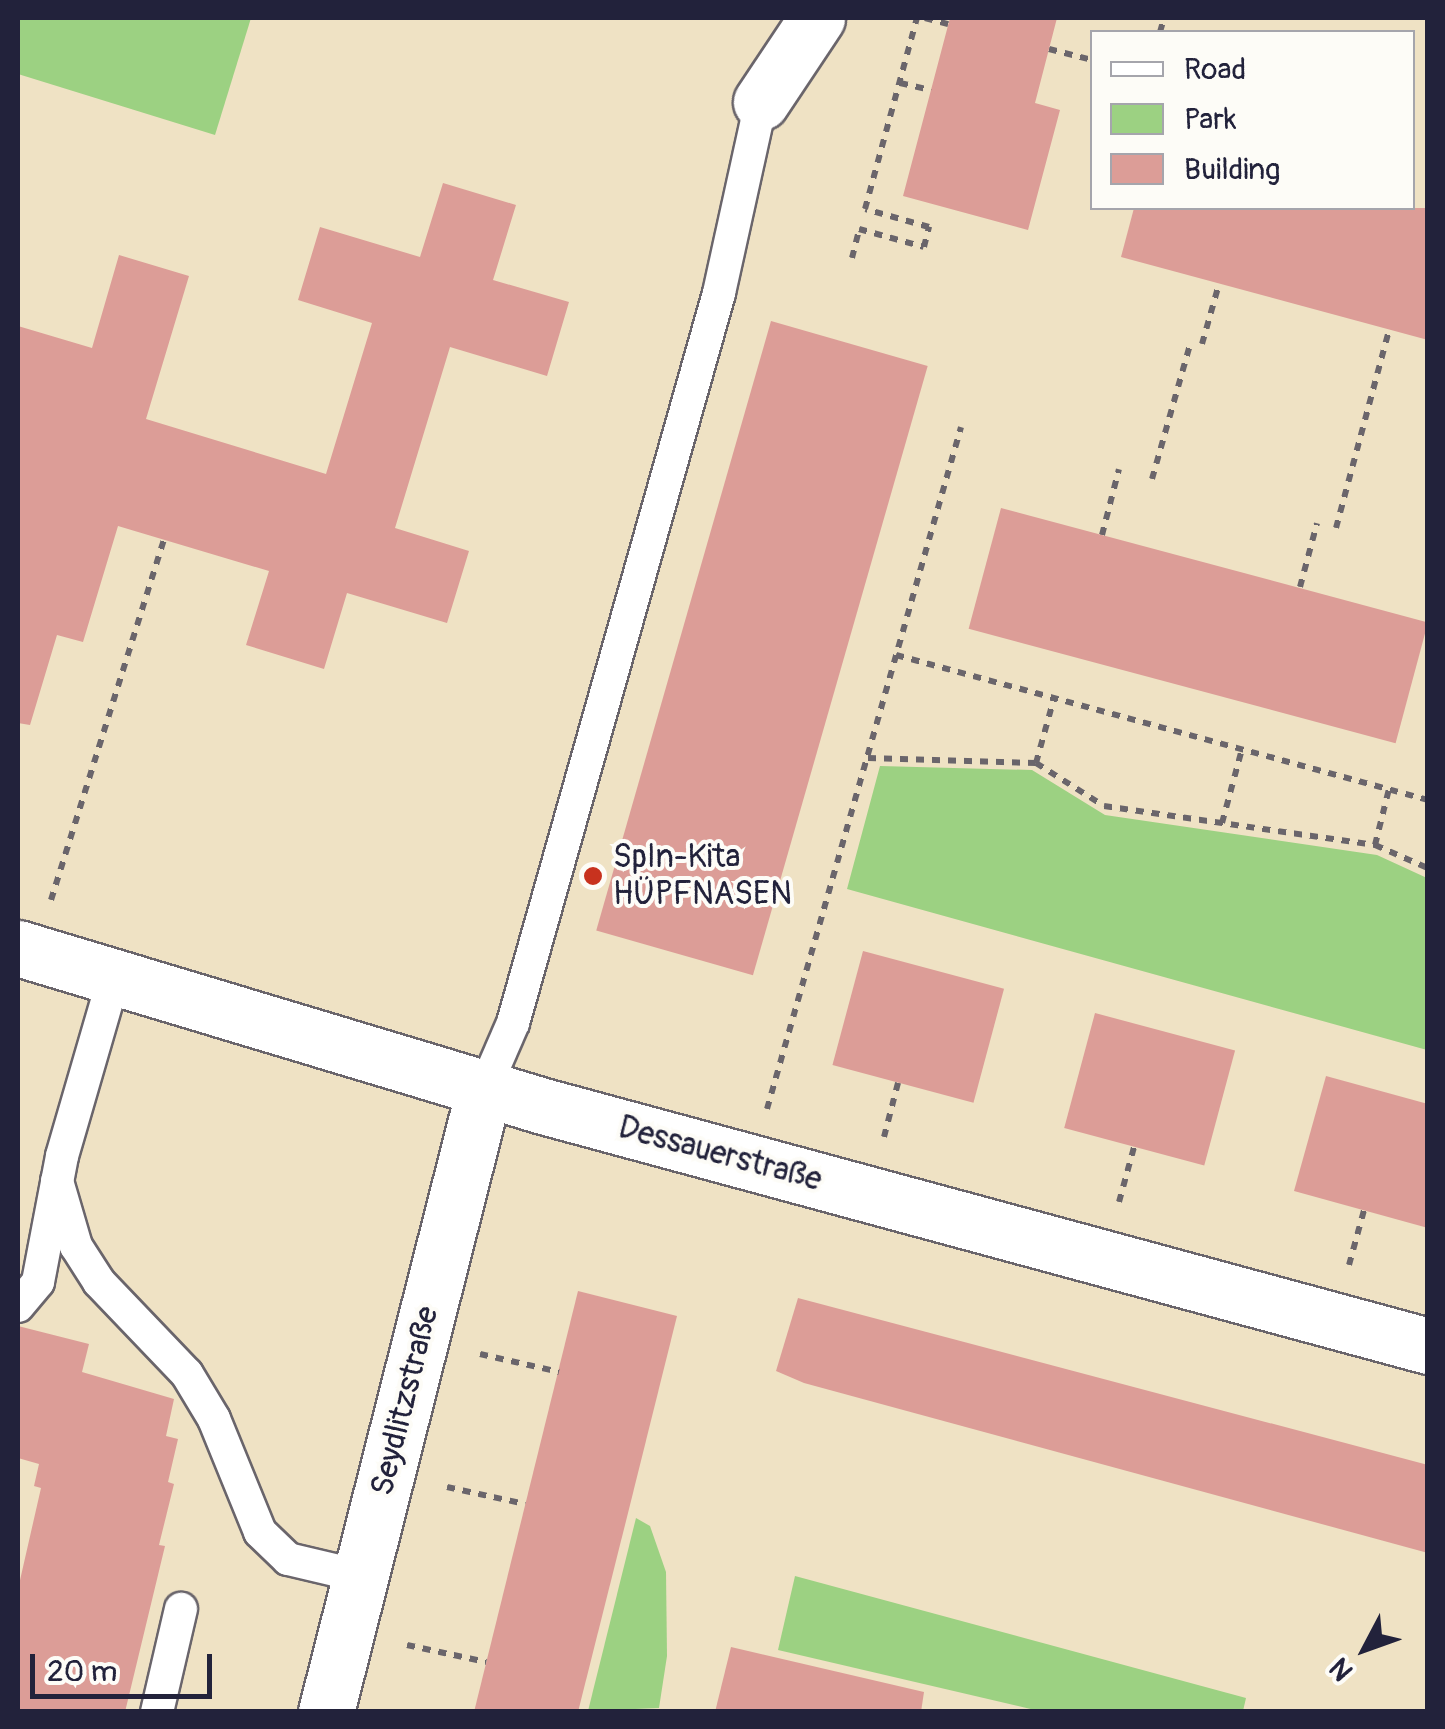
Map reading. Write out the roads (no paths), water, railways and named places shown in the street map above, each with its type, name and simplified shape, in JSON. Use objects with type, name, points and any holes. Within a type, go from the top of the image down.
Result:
[{"type":"street","points":[[762,102],[817,18]]},
{"type":"street","name":"Dessauerstraße","points":[[33,927],[114,977],[484,1090],[1428,1346]]},
{"type":"street","name":"Seydlitzstraße","points":[[326,1712],[484,1090]]},
{"type":"lane","points":[[484,1090],[514,1024],[718,293],[762,102]]},
{"type":"lane","points":[[18,1306],[38,1282],[57,1181],[114,977]]},
{"type":"lane","points":[[57,1181],[76,1246],[99,1282],[188,1374],[214,1419],[260,1532],[288,1558],[360,1576]]},
{"type":"lane","points":[[157,1712],[181,1609]]},
{"type":"place","name":"SpIn-Kita HÜPFNASEN","points":[[593,876]]}]
